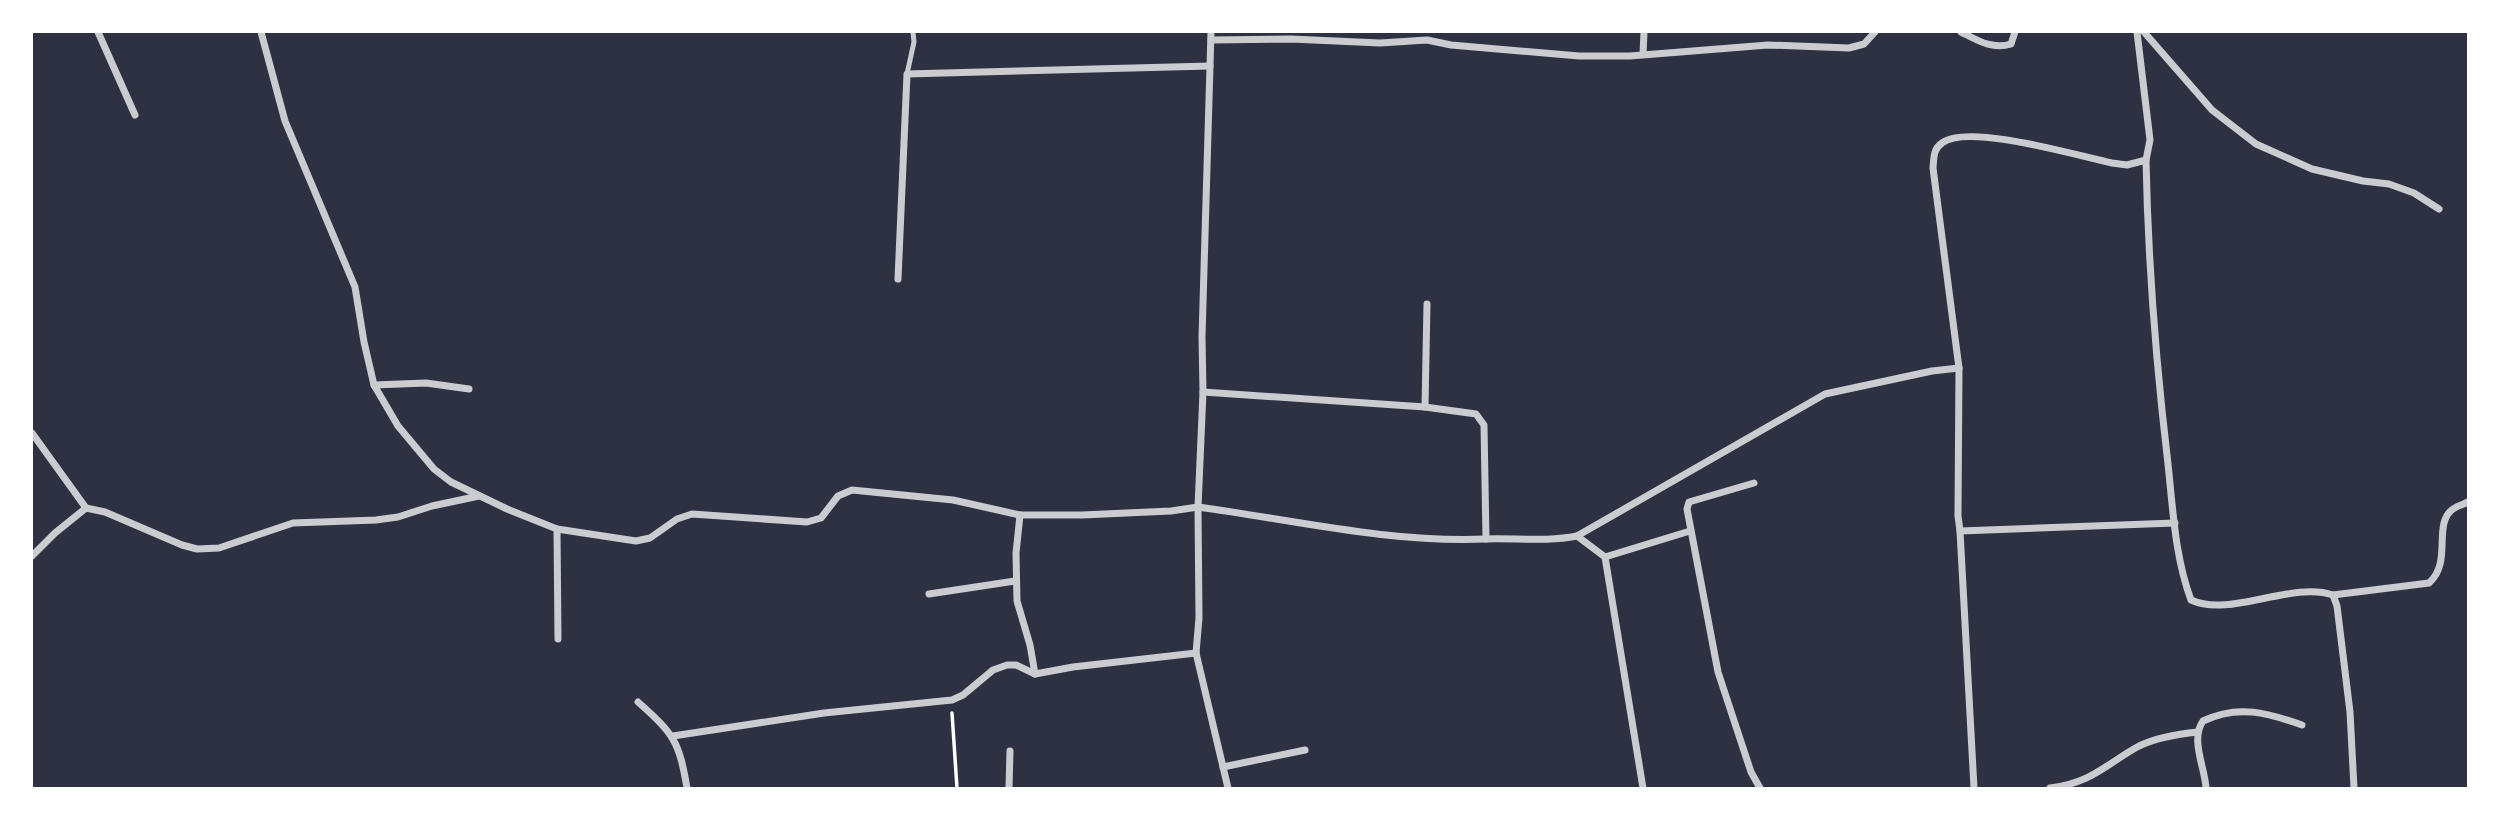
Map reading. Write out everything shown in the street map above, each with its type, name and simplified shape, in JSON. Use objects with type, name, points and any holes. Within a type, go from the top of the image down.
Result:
[{"type":"street","points":[[98,32],[135,115]]},
{"type":"street","points":[[261,32],[285,121],[355,287],[374,385],[398,426],[434,469],[451,482],[556,529],[636,541],[650,538],[677,519],[692,514],[807,522],[821,518],[838,496],[852,490],[953,500],[1020,515],[1082,515],[1171,511],[1198,507],[1369,534],[1433,539],[1557,540],[1577,536],[1825,394],[1920,373],[1959,368]]},
{"type":"street","points":[[1643,54],[1644,32]]},
{"type":"street","points":[[1227,789],[1196,653],[1199,618],[1198,507],[1211,36],[1380,43],[1427,40],[1451,45],[1500,47],[1579,56],[1768,45],[1849,48],[1864,44],[1875,32]]},
{"type":"street","points":[[1961,32],[1998,47],[2011,44],[2015,32]]},
{"type":"street","points":[[2137,32],[2150,140],[2146,160],[2147,206],[2158,382],[2179,562],[2191,600],[2201,605],[2215,606],[2297,593],[2326,593],[2333,596],[2429,583],[2441,568],[2443,526],[2446,518],[2452,509],[2469,502]]},
{"type":"street","points":[[2144,32],[2212,110],[2256,144],[2312,169],[2389,184],[2414,193],[2439,209]]},
{"type":"street","points":[[898,279],[907,74],[1210,66]]},
{"type":"street","points":[[1975,789],[1957,495],[1959,368],[1933,168],[1934,154],[1939,145],[1949,139],[1989,137],[2112,163],[2127,164],[2146,160]]},
{"type":"street","points":[[1425,407],[1427,304]]},
{"type":"street","points":[[374,385],[426,383],[469,390]]},
{"type":"street","points":[[1203,392],[1425,407],[1476,414],[1484,425],[1486,539]]},
{"type":"street","points":[[32,433],[86,508],[104,512],[197,549],[219,548],[293,523],[398,517],[432,506],[480,496]]},
{"type":"street","points":[[1754,483],[1689,502],[1687,509],[1718,672],[1751,772],[1760,789]]},
{"type":"street","points":[[32,556],[86,508]]},
{"type":"street","points":[[1020,515],[1015,581],[1017,601],[1035,674]]},
{"type":"street","points":[[1960,531],[2175,523]]},
{"type":"street","points":[[556,529],[558,639]]},
{"type":"street","points":[[1605,557],[1690,531]]},
{"type":"street","points":[[1577,536],[1605,557],[1643,789]]},
{"type":"street","points":[[929,594],[1015,581]]},
{"type":"street","points":[[2333,596],[2350,712],[2354,789]]},
{"type":"street","points":[[673,736],[824,713],[951,700],[963,695],[993,670],[1007,665],[1035,674],[1196,653]]},
{"type":"street","points":[[638,702],[673,736],[683,764],[687,789]]},
{"type":"street","points":[[2206,789],[2198,732],[2203,721],[2243,710],[2261,712],[2302,725]]},
{"type":"street","points":[[2050,789],[2067,786],[2101,772],[2140,746],[2172,735],[2198,732]]},
{"type":"street","points":[[1223,767],[1305,750]]},
{"type":"street","points":[[1009,789],[1010,751]]},
{"type":"lane","points":[[907,74],[914,32]]},
{"type":"path","points":[[951,700],[957,789]]}]
